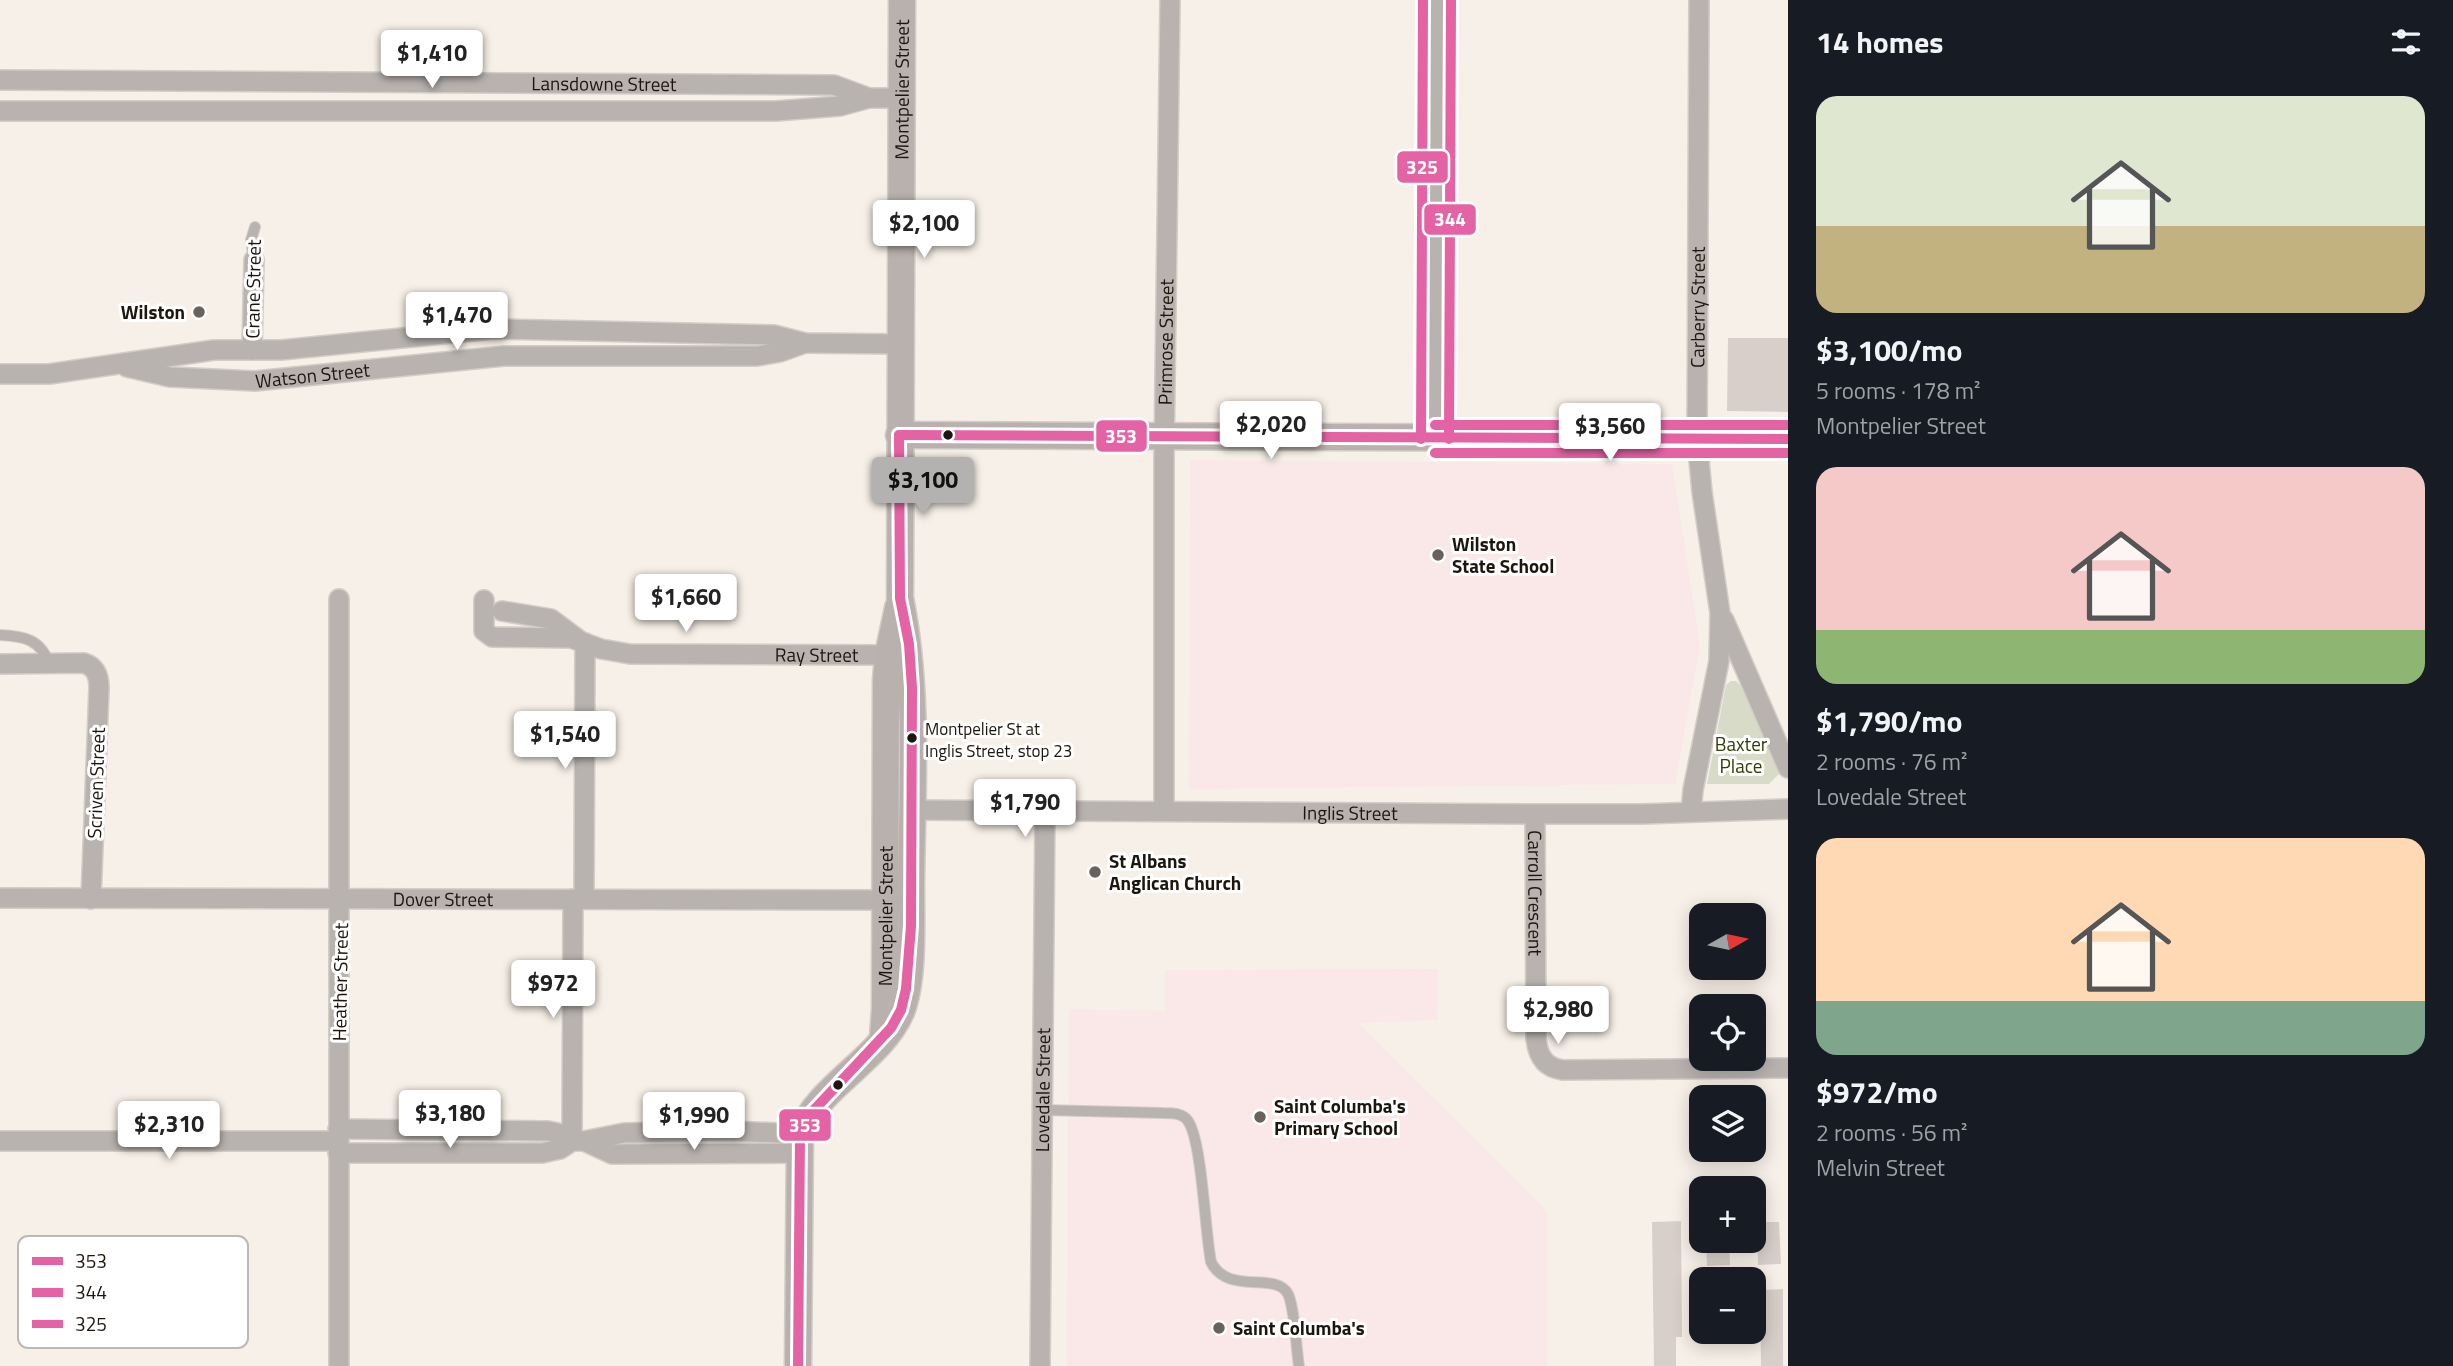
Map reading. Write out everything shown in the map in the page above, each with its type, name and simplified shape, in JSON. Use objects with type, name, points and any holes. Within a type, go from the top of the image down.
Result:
[{"type":"street","name":"Montpelier Street","points":[[883,1039],[901,1010],[908,978],[912,810],[911,681],[900,598],[902,0]]},
{"type":"street","name":"Primrose Street","points":[[1164,811],[1170,0]]},
{"type":"street","points":[[1435,439],[1437,0]]},
{"type":"street","name":"Carberry Street","points":[[1691,812],[1693,790],[1720,661],[1720,613],[1697,439],[1699,0]]},
{"type":"street","name":"Lansdowne Street","points":[[0,80],[834,85],[869,98]]},
{"type":"street","name":"Lansdowne Street","points":[[0,111],[776,111],[840,106],[869,98],[901,98]]},
{"type":"street","name":"Crane Street","points":[[252,350],[254,260]]},
{"type":"street","name":"Watson Street","points":[[0,374],[49,374],[214,350],[281,350],[505,328],[774,335],[805,343],[900,344]]},
{"type":"street","name":"Watson Street","points":[[113,365],[182,378],[266,381],[504,356],[757,356],[780,352],[805,343]]},
{"type":"street","points":[[900,435],[1788,439]]},
{"type":"street","name":"Montpelier Street","points":[[883,1039],[888,655],[900,598]]},
{"type":"street","name":"Heather Street","points":[[338,1366],[341,897],[339,599]]},
{"type":"street","name":"Ray Street","points":[[484,600],[484,631],[489,637],[561,637],[630,654],[888,655]]},
{"type":"street","name":"Ray Street","points":[[502,611],[551,619],[582,641]]},
{"type":"street","name":"Carberry Street","points":[[1720,613],[1788,768]]},
{"type":"street","points":[[578,1141],[582,641]]},
{"type":"street","name":"Scriven Street","points":[[49,664],[84,663],[93,668],[98,677],[91,899]]},
{"type":"street","points":[[0,664],[49,664]]},
{"type":"street","points":[[1717,675],[1747,673]]},
{"type":"street","name":"Inglis Street","points":[[912,810],[1535,814],[1788,809]]},
{"type":"street","name":"Lovedale Street","points":[[1040,1366],[1045,811]]},
{"type":"street","name":"Carroll Crescent","points":[[1535,814],[1536,1039],[1532,1057],[1553,1069],[1563,1070],[1788,1068]]},
{"type":"street","name":"Dover Street","points":[[0,898],[886,900]]},
{"type":"street","points":[[798,1366],[800,1144],[813,1111],[883,1039]]},
{"type":"street","points":[[0,1140],[338,1141],[548,1131],[612,1154],[800,1144]]},
{"type":"lane","name":"Crane Street","points":[[254,260],[251,240],[255,228]]},
{"type":"lane","points":[[0,635],[30,639],[43,649],[49,664]]},
{"type":"lane","points":[[1043,1110],[1163,1112],[1180,1115],[1188,1121],[1196,1146],[1211,1262],[1216,1271],[1226,1278],[1276,1285],[1286,1290],[1299,1366]]},
{"type":"shaded area","name":"Wilston State School","points":[[1190,460],[1672,464],[1700,646],[1675,784],[1189,789]]},
{"type":"shaded area","name":"Saint Columba's Primary School","points":[[1438,969],[1437,1020],[1358,1023],[1547,1211],[1547,1366],[1067,1366],[1069,1009],[1165,1011],[1165,970]]},
{"type":"green space","name":"Baxter Place","points":[[1731,681],[1740,685],[1782,771],[1769,784],[1707,784],[1726,685]]},
{"type":"building","points":[[1728,338],[1788,338],[1788,412],[1727,411]]},
{"type":"building","points":[[1681,1221],[1682,1337],[1676,1337],[1676,1366],[1654,1366],[1652,1222]]},
{"type":"building","points":[[1766,1222],[1779,1222],[1781,1264],[1758,1265],[1758,1253],[1766,1253]]},
{"type":"building","points":[[1706,1253],[1730,1253],[1730,1265],[1707,1266]]},
{"type":"building","points":[[1783,1289],[1783,1366],[1761,1366],[1761,1344],[1766,1344],[1766,1290]]},
{"type":"transit line","name":"325","points":[[1421,439],[1423,0]]},
{"type":"transit line","name":"344","points":[[1449,439],[1451,0]]},
{"type":"transit line","name":"325","points":[[1435,425],[1788,425]]},
{"type":"transit line","name":"353","points":[[899,435],[1788,439]]},
{"type":"transit line","name":"353","points":[[798,1366],[800,1134],[813,1111],[891,1028],[901,1010],[906,989],[911,926],[912,688],[909,644],[900,598],[899,435]]},
{"type":"transit line","name":"344","points":[[1435,453],[1788,453]]},
{"type":"place","name":"Wilston","points":[[199,312]]},
{"type":"place","name":"Wilston State School","points":[[1438,555]]},
{"type":"place","name":"Montpelier St at Inglis Street, stop 23","points":[[912,738]]},
{"type":"place","name":"St Albans Anglican Church","points":[[1095,872]]},
{"type":"place","name":"Saint Columba's Primary School","points":[[1260,1117]]},
{"type":"place","name":"Saint Columba's","points":[[1219,1328]]}]
